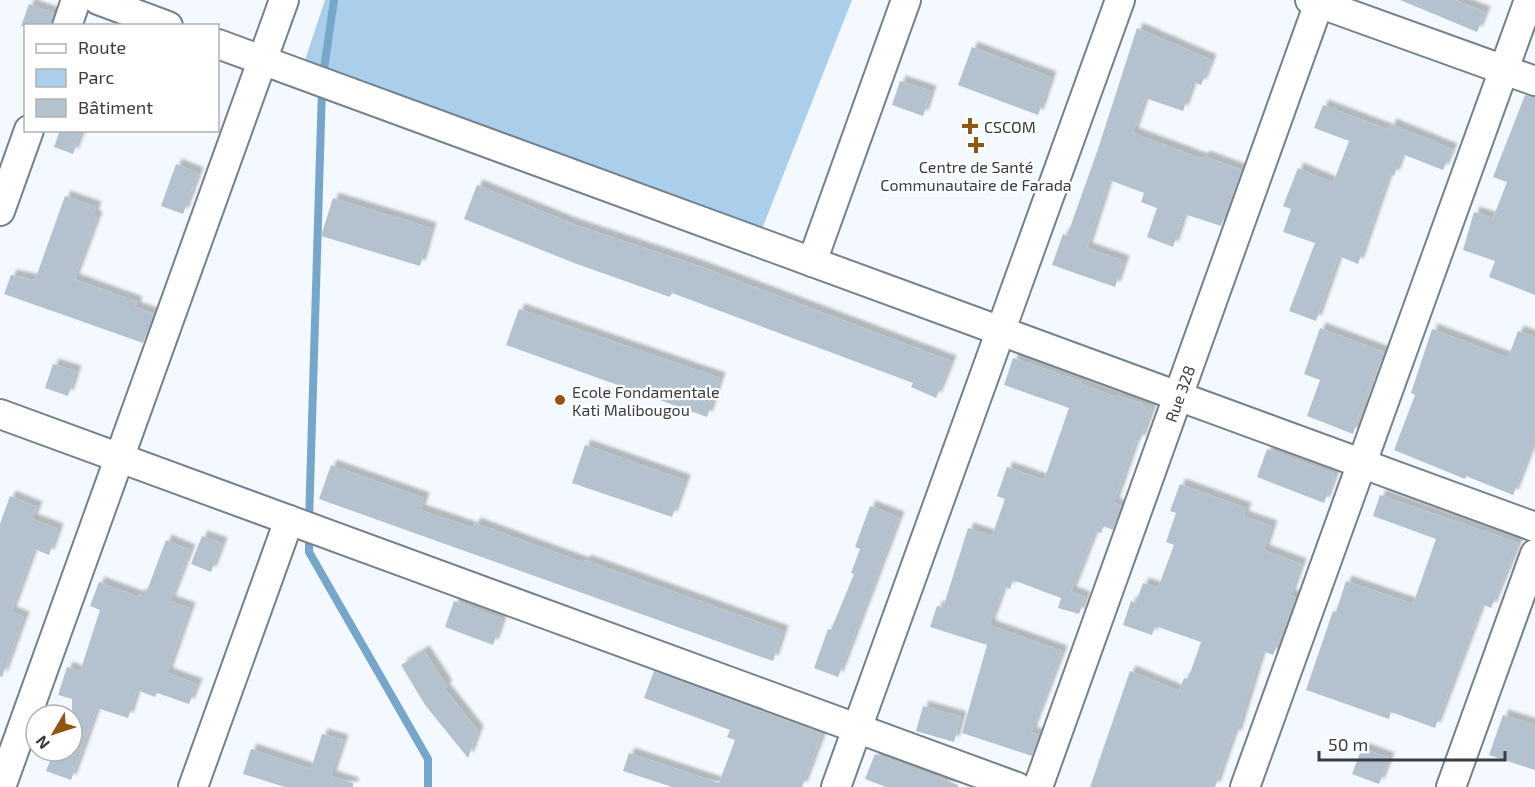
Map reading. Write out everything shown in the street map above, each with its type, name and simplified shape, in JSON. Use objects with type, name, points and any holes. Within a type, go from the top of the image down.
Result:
[{"type":"street","points":[[68,24],[76,0]]},
{"type":"street","points":[[98,0],[163,24]]},
{"type":"street","points":[[1,787],[284,0]]},
{"type":"street","points":[[812,262],[906,0]]},
{"type":"street","points":[[836,787],[1120,0]]},
{"type":"street","points":[[1245,787],[1528,0]]},
{"type":"street","points":[[1316,1],[1535,81]]},
{"type":"street","name":"Rue 328","points":[[1038,787],[1316,1]]},
{"type":"street","points":[[219,44],[1535,527]]},
{"type":"street","points":[[0,211],[28,132]]},
{"type":"street","points":[[0,414],[1017,787]]},
{"type":"street","points":[[193,787],[289,520]]},
{"type":"street","points":[[1451,787],[1535,554]]},
{"type":"green space","points":[[325,0],[852,0],[760,234],[305,60]]},
{"type":"building","points":[[1400,0],[1455,0],[1485,12],[1477,32]]},
{"type":"building","points":[[29,4],[54,13],[51,24],[21,26]]},
{"type":"building","points":[[1137,28],[1211,60],[1201,85],[1193,82],[1183,111],[1145,98],[1133,133],[1203,159],[1204,156],[1242,170],[1221,226],[1184,214],[1173,247],[1147,237],[1157,208],[1141,202],[1144,193],[1109,180],[1087,248],[1124,261],[1115,287],[1052,265],[1063,234],[1067,236]]},
{"type":"building","points":[[972,47],[1051,77],[1038,115],[958,85]]},
{"type":"building","points":[[900,81],[931,91],[923,116],[892,105]]},
{"type":"building","points":[[1525,95],[1535,97],[1535,295],[1489,277],[1495,261],[1463,250],[1474,212],[1493,218],[1507,182],[1493,177]]},
{"type":"building","points":[[1323,105],[1389,130],[1391,124],[1452,149],[1443,170],[1402,154],[1394,176],[1389,174],[1358,264],[1339,256],[1316,321],[1289,311],[1315,243],[1283,232],[1291,209],[1283,206],[1298,168],[1333,183],[1349,141],[1314,128]]},
{"type":"building","points":[[59,132],[81,132],[73,154],[54,147]]},
{"type":"building","points":[[176,164],[198,173],[183,214],[161,206]]},
{"type":"building","points":[[477,185],[573,224],[699,266],[951,361],[936,398],[911,387],[913,383],[672,293],[670,297],[574,263],[464,219]]},
{"type":"building","points":[[65,196],[96,207],[93,215],[97,217],[74,279],[137,302],[135,307],[154,314],[143,343],[4,294],[11,275],[35,280]]},
{"type":"building","points":[[333,198],[431,228],[420,266],[321,236]]},
{"type":"building","points":[[519,309],[720,378],[707,417],[506,345]]},
{"type":"building","points":[[1320,328],[1384,352],[1378,370],[1375,369],[1353,434],[1307,416],[1320,380],[1304,374]]},
{"type":"building","points":[[1432,329],[1508,358],[1518,331],[1535,337],[1535,438],[1513,495],[1466,476],[1465,479],[1394,450],[1415,395],[1411,393]]},
{"type":"building","points":[[1013,358],[1082,382],[1081,384],[1116,397],[1117,395],[1152,407],[1140,441],[1136,440],[1114,503],[1121,506],[1113,530],[1104,526],[1101,533],[1095,531],[1071,592],[1085,597],[1079,614],[1058,608],[1061,598],[1013,580],[1010,589],[1004,586],[990,623],[991,626],[1062,651],[1031,732],[1039,735],[1032,756],[962,733],[987,645],[930,627],[937,606],[943,608],[968,528],[992,536],[1005,499],[997,496],[1007,467],[1044,480],[1069,408],[1004,385]]},
{"type":"building","points":[[53,364],[76,371],[68,396],[45,388]]},
{"type":"building","points":[[585,445],[685,480],[672,517],[572,483]]},
{"type":"building","points":[[1267,449],[1335,474],[1324,503],[1257,477]]},
{"type":"building","points":[[331,465],[424,498],[420,510],[473,528],[475,523],[783,631],[773,661],[319,499]]},
{"type":"building","points":[[1180,484],[1246,508],[1243,516],[1272,526],[1264,550],[1301,564],[1290,595],[1296,598],[1273,655],[1262,651],[1236,736],[1233,735],[1215,787],[1090,787],[1130,671],[1179,691],[1184,678],[1188,679],[1201,642],[1155,626],[1152,635],[1123,625],[1131,601],[1136,603],[1143,583],[1158,588],[1174,545],[1166,542],[1176,513],[1170,511]]},
{"type":"building","points":[[1380,495],[1518,543],[1491,608],[1482,604],[1435,728],[1391,712],[1389,719],[1306,690],[1333,611],[1336,612],[1346,581],[1413,604],[1436,539],[1373,516]]},
{"type":"building","points":[[10,496],[37,507],[32,519],[58,529],[49,555],[34,549],[11,612],[24,617],[2,677],[0,676],[0,524]]},
{"type":"building","points":[[870,506],[899,517],[838,677],[814,668],[828,629],[831,630],[854,574],[851,573],[860,549],[855,547]]},
{"type":"building","points":[[202,536],[222,543],[211,572],[191,564]]},
{"type":"building","points":[[166,540],[190,550],[170,601],[190,608],[167,673],[197,684],[189,704],[157,693],[155,697],[137,690],[128,718],[97,708],[84,744],[84,703],[72,703],[72,699],[58,695],[67,667],[80,672],[100,610],[90,606],[99,582],[139,597],[140,594],[145,596]]},
{"type":"building","points":[[454,601],[502,619],[493,645],[445,627]]},
{"type":"building","points":[[424,651],[447,686],[444,688],[478,731],[468,758],[425,705],[401,665]]},
{"type":"building","points":[[654,671],[822,734],[802,787],[672,787],[623,771],[629,753],[719,783],[735,740],[727,737],[730,730],[644,698]]},
{"type":"building","points":[[923,706],[961,717],[954,742],[916,731]]},
{"type":"building","points":[[1503,715],[1535,725],[1535,770],[1489,755]]},
{"type":"building","points":[[322,734],[343,740],[331,776],[353,783],[353,787],[285,787],[243,774],[251,749],[311,769]]},
{"type":"building","points":[[1362,748],[1389,758],[1379,784],[1352,774]]},
{"type":"building","points":[[875,754],[958,785],[958,787],[886,787],[865,779]]},
{"type":"building","points":[[49,763],[77,763],[71,780],[46,771]]},
{"type":"waterway","points":[[323,76],[334,0]]},
{"type":"waterway","points":[[309,522],[322,88]]},
{"type":"waterway","points":[[309,534],[309,552],[428,759],[428,787]]},
{"type":"place","name":"CSCOM","points":[[970,126]]},
{"type":"place","name":"Centre de Santé Communautaire de Farada","points":[[976,145]]},
{"type":"place","name":"Ecole Fondamentale Kati Malibougou","points":[[560,400]]}]
